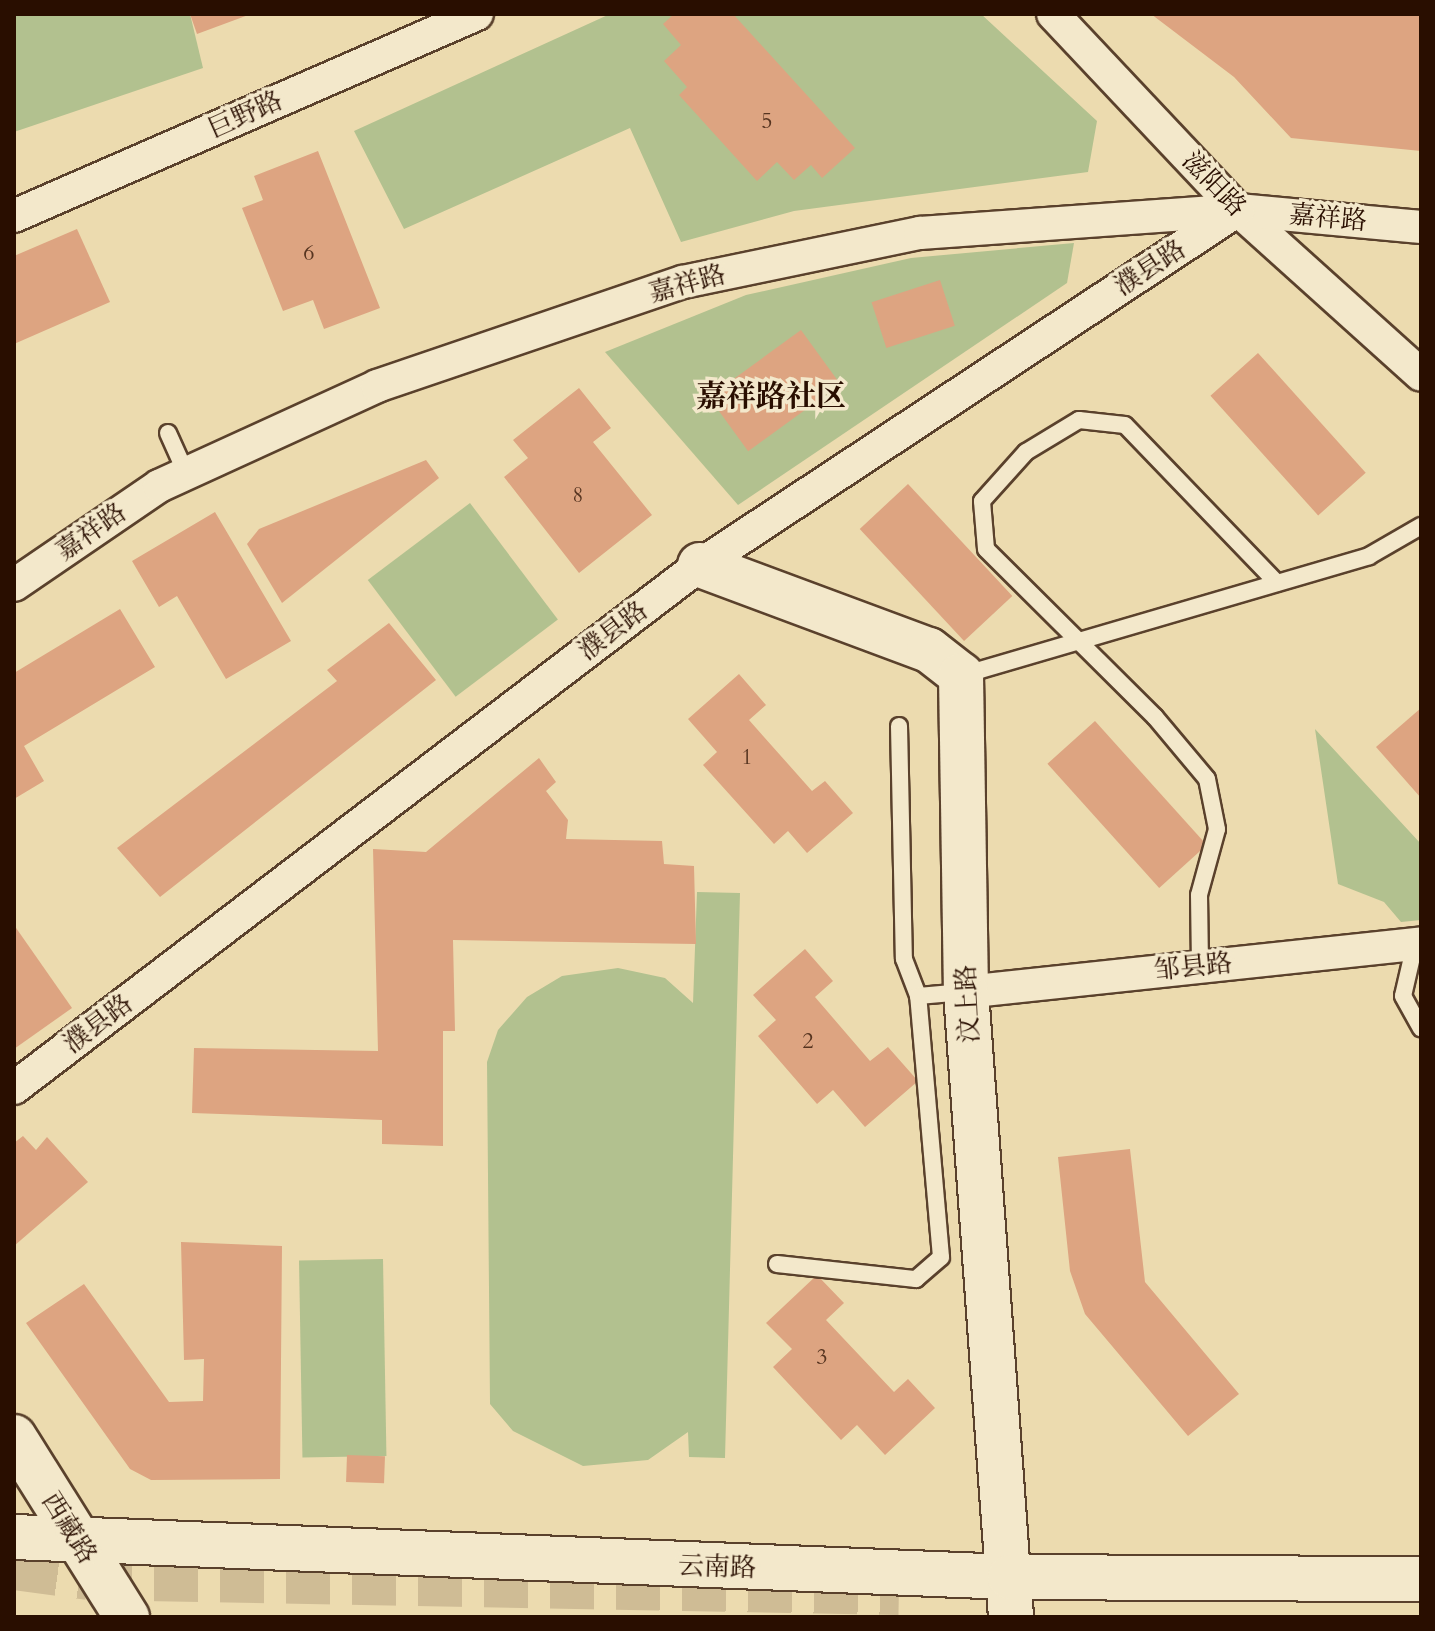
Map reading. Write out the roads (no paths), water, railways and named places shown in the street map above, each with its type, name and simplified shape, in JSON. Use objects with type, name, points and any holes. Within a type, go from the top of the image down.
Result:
[{"type":"main road","points":[[700,565],[929,650],[961,675]]},
{"type":"main road","name":"汶上路","points":[[961,675],[966,992],[1011,1597]]},
{"type":"main road","name":"西藏路","points":[[14,1437],[78,1544],[127,1617]]},
{"type":"main road","name":"云南路","points":[[14,1537],[78,1544],[1011,1597],[1421,1579]]},
{"type":"street","name":"巨野路","points":[[14,216],[477,14]]},
{"type":"street","name":"滋阳路","points":[[1053,14],[1238,210],[1421,375]]},
{"type":"street","name":"嘉祥路","points":[[14,585],[186,473],[377,386],[683,282],[920,233],[1238,210],[1421,227]]},
{"type":"street","name":"濮县路","points":[[14,1088],[700,565],[1238,210]]},
{"type":"street","name":"邹县路","points":[[966,992],[1418,943]]},
{"type":"lane","points":[[1200,966],[1199,895],[1217,829],[1207,779],[1080,641],[986,549],[982,501],[1026,452],[1079,420],[1125,425],[1277,583]]},
{"type":"lane","points":[[168,433],[186,473]]},
{"type":"lane","points":[[961,675],[1369,556],[1421,526]]},
{"type":"lane","points":[[777,1264],[916,1279],[941,1257],[918,996],[904,959],[899,726]]},
{"type":"lane","points":[[1418,943],[1403,996],[1421,1028]]},
{"type":"lane","points":[[918,996],[966,992]]},
{"type":"tunnel","points":[[14,1568],[88,1578],[899,1593]]},
{"type":"district","name":"嘉祥路社区","points":[[771,397]]}]
